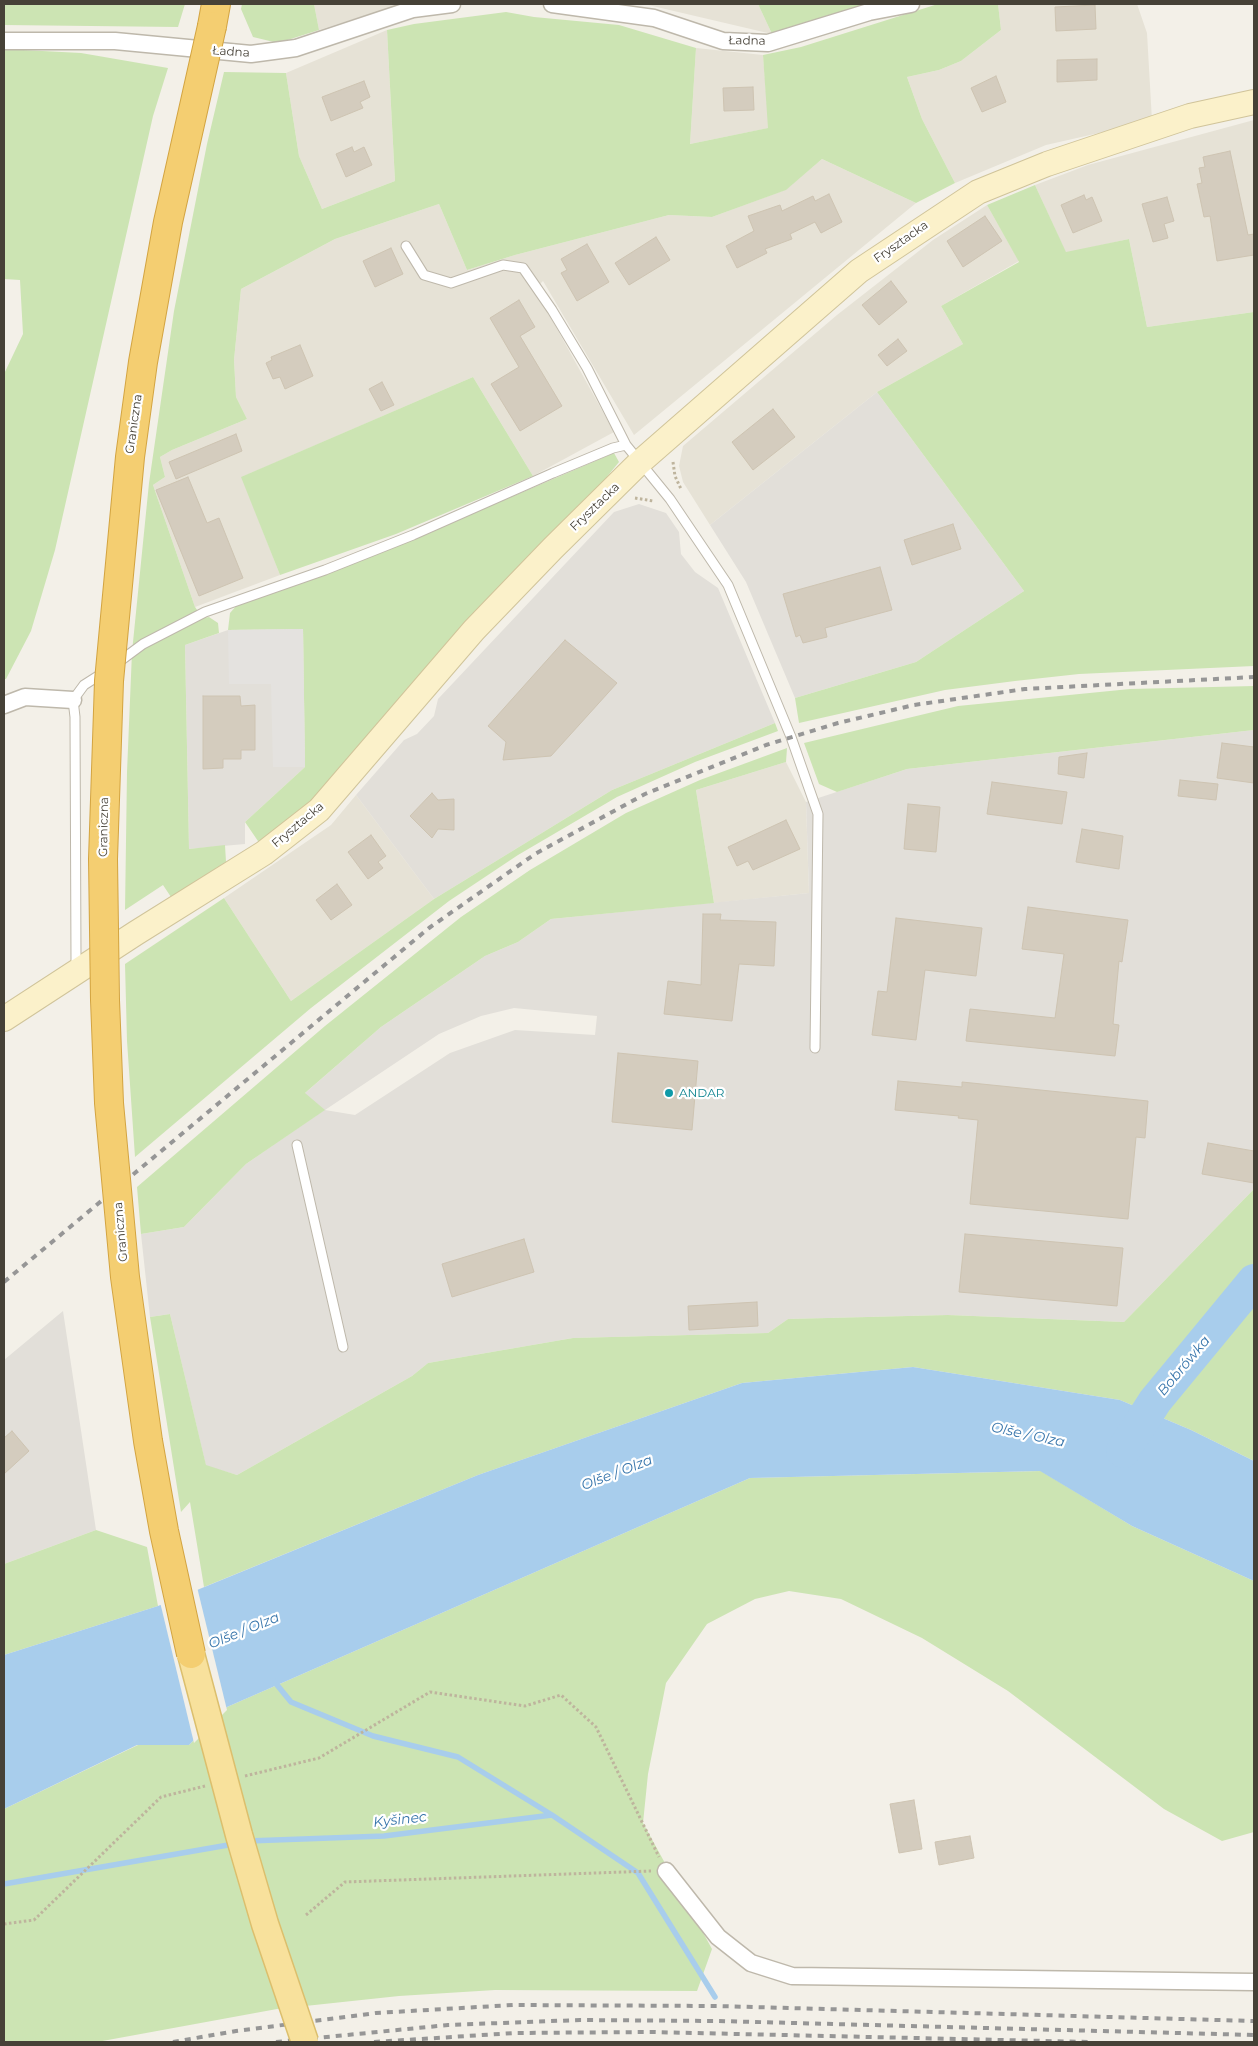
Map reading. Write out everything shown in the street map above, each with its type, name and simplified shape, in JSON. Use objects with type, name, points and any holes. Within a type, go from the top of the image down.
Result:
[{"type":"highway","name":"Graniczna","points":[[191,1654],[164,1531],[148,1441],[125,1277],[110,1103],[105,1000],[103,859],[112,634],[130,457],[143,362],[168,222],[214,15]]},
{"type":"main road","points":[[191,1654],[244,1853],[265,1924],[305,2042]]},
{"type":"street","name":"Ładna","points":[[4,41],[115,41],[251,54],[296,48],[414,9],[452,4]]},
{"type":"street","name":"Ładna","points":[[552,4],[641,10],[654,18],[723,41],[768,43],[869,12],[911,4]]},
{"type":"street","name":"Frysztacka","points":[[4,1019],[264,854],[319,810],[474,630],[553,548],[633,454],[859,271],[978,192],[1047,164],[1190,116],[1254,102]]},
{"type":"street","points":[[4,704],[25,697],[73,700]]},
{"type":"street","points":[[666,1871],[718,1937],[751,1963],[792,1976],[1254,1982]]},
{"type":"lane","points":[[406,246],[424,275],[451,283],[503,265],[523,268],[552,310],[587,368],[633,454],[670,499],[728,585],[791,737],[818,814],[815,1048]]},
{"type":"lane","points":[[81,969],[76,960],[75,718],[73,700],[84,685],[143,644],[205,612],[325,570],[396,542],[613,448],[633,454]]},
{"type":"lane","points":[[298,1145],[343,1347]]},
{"type":"path","points":[[633,498],[642,498],[660,506],[682,490],[675,476],[675,456]]},
{"type":"path","points":[[235,1779],[319,1758],[430,1692],[525,1706],[561,1695],[596,1727],[666,1871]]},
{"type":"path","points":[[4,1924],[34,1920],[161,1797],[208,1786]]},
{"type":"path","points":[[306,1915],[345,1882],[645,1872]]},
{"type":"shaded area","points":[[314,4],[402,4],[319,30]]},
{"type":"shaded area","points":[[644,4],[758,4],[772,34]]},
{"type":"shaded area","points":[[998,4],[1137,4],[1147,33],[1152,121],[1046,145],[955,183],[922,119],[907,77],[939,70],[961,61],[1001,30]]},
{"type":"shaded area","points":[[387,30],[395,181],[322,209],[299,156],[286,73]]},
{"type":"shaded area","points":[[696,48],[763,55],[769,128],[690,144]]},
{"type":"shaded area","points":[[1254,120],[1254,312],[1147,327],[1129,239],[1066,253],[1035,185],[1088,165]]},
{"type":"shaded area","points":[[822,159],[916,203],[634,435],[543,281],[535,289],[614,432],[533,476],[473,377],[242,477],[280,575],[195,607],[153,485],[165,477],[160,457],[172,450],[247,419],[236,397],[234,360],[241,289],[335,239],[439,204],[467,270],[515,255],[669,215],[712,217],[785,190]]},
{"type":"shaded area","points":[[987,205],[1019,261],[941,306],[963,344],[877,392],[710,525],[683,482],[679,466],[683,446],[837,315],[933,240]]},
{"type":"shaded area","points":[[877,392],[1024,591],[916,662],[795,698],[746,582],[710,525]]},
{"type":"shaded area","points":[[639,504],[666,513],[679,532],[681,554],[695,572],[718,588],[775,723],[612,790],[434,899],[356,795],[404,740],[417,734],[434,716],[438,699],[614,512]]},
{"type":"shaded area","points":[[303,629],[305,767],[245,822],[245,844],[189,849],[185,645],[228,630]]},
{"type":"shaded area","points":[[303,629],[305,767],[273,767],[271,684],[229,684],[228,630]]},
{"type":"shaded area","points":[[1254,730],[1254,1189],[1124,1322],[948,1315],[788,1319],[768,1333],[573,1338],[428,1363],[412,1376],[237,1475],[206,1466],[170,1314],[150,1317],[141,1234],[184,1227],[246,1164],[324,1110],[304,1094],[381,1027],[485,956],[518,942],[551,919],[809,893],[806,802],[907,769]],"holes":[[[514,1008],[597,1016],[595,1035],[515,1030],[450,1053],[355,1115],[325,1110],[439,1034],[481,1016]]]},
{"type":"shaded area","points":[[786,762],[806,802],[809,893],[714,903],[696,790]]},
{"type":"shaded area","points":[[356,795],[434,899],[291,1001],[224,898],[331,825]]},
{"type":"shaded area","points":[[63,1311],[96,1530],[4,1564],[4,1360]]},
{"type":"green space","points":[[4,4],[185,4],[178,27],[4,25]]},
{"type":"green space","points":[[242,4],[314,4],[319,30],[278,43],[253,37],[241,9]]},
{"type":"green space","points":[[758,4],[884,4],[772,34]]},
{"type":"green space","points":[[938,4],[998,4],[1001,30],[961,61],[939,70],[907,77],[922,119],[955,183],[916,203],[822,159],[786,190],[712,217],[669,215],[515,255],[467,270],[439,204],[335,239],[241,289],[234,360],[236,397],[247,419],[172,450],[160,457],[165,477],[153,485],[195,607],[203,618],[209,617],[218,623],[219,633],[185,645],[189,849],[225,845],[226,862],[171,897],[163,885],[125,910],[127,772],[132,652],[149,483],[174,311],[207,144],[224,72],[286,73],[299,156],[322,209],[395,181],[387,30],[414,24],[506,12],[534,17],[619,25],[696,48],[690,144],[768,128],[763,55],[801,47]]},
{"type":"green space","points":[[4,49],[81,53],[168,68],[153,116],[55,550],[31,631],[6,679],[4,679],[4,374],[23,334],[20,280],[4,279]]},
{"type":"green space","points":[[1035,185],[1066,252],[1129,239],[1147,327],[1254,312],[1254,666],[1079,674],[1015,681],[945,690],[799,723],[795,698],[916,662],[1024,591],[877,392],[963,344],[941,306],[1019,262],[987,205]]},
{"type":"green space","points":[[473,377],[533,476],[396,534],[280,575],[241,477]]},
{"type":"green space","points":[[614,453],[619,462],[601,484],[302,811],[260,844],[245,822],[305,767],[303,629],[228,630],[230,613],[237,605],[415,538]]},
{"type":"green space","points":[[1254,686],[1254,730],[907,769],[837,792],[819,784],[804,743],[958,706],[1130,689]]},
{"type":"green space","points":[[775,723],[778,731],[695,762],[617,797],[518,855],[449,901],[311,1008],[135,1157],[127,1041],[125,964],[224,898],[291,1001],[434,899],[612,790]]},
{"type":"green space","points":[[787,748],[786,762],[696,790],[714,903],[551,919],[518,942],[485,956],[381,1027],[305,1093],[325,1110],[246,1164],[184,1227],[141,1234],[137,1187],[325,1026],[461,917],[530,870],[626,813],[700,780]]},
{"type":"green space","points":[[1254,1189],[1254,1461],[1191,1430],[1120,1400],[913,1367],[742,1383],[478,1475],[204,1587],[190,1502],[181,1512],[150,1317],[170,1314],[206,1465],[237,1475],[412,1376],[428,1363],[573,1338],[768,1333],[788,1319],[948,1315],[1124,1322]]},
{"type":"green space","points":[[1041,1471],[1132,1526],[1254,1581],[1254,1832],[1222,1841],[1164,1809],[1008,1691],[922,1638],[841,1599],[789,1591],[755,1599],[707,1624],[666,1683],[648,1774],[643,1823],[712,1949],[697,1991],[495,1990],[399,1996],[277,2009],[97,2042],[4,2042],[4,1809],[138,1745],[189,1745],[227,1707],[750,1478]]},
{"type":"green space","points":[[96,1530],[147,1547],[158,1606],[4,1655],[4,1564]]},
{"type":"water","name":"Olše / Olza","points":[[913,1367],[1120,1400],[1191,1430],[1254,1461],[1254,1581],[1132,1526],[1040,1471],[750,1478],[227,1707],[189,1745],[137,1745],[4,1809],[4,1655],[158,1606],[478,1475],[742,1383]]},
{"type":"pier","points":[[197,1587],[227,1710],[194,1743],[160,1602]]},
{"type":"building","points":[[1095,5],[1096,29],[1056,31],[1055,7]]},
{"type":"building","points":[[1097,59],[1097,80],[1057,82],[1057,60]]},
{"type":"building","points":[[996,76],[1006,102],[982,112],[971,88]]},
{"type":"building","points":[[364,81],[370,97],[360,102],[363,108],[331,121],[322,97]]},
{"type":"building","points":[[753,87],[754,110],[724,111],[723,88]]},
{"type":"building","points":[[352,147],[354,152],[364,147],[372,165],[346,177],[336,154]]},
{"type":"building","points":[[1230,151],[1248,235],[1254,234],[1254,255],[1217,261],[1210,216],[1204,217],[1197,184],[1202,183],[1199,168],[1205,167],[1203,157]]},
{"type":"building","points":[[829,194],[842,222],[821,233],[815,222],[790,234],[792,239],[765,249],[767,253],[737,268],[726,246],[754,231],[748,216],[780,205],[782,211],[813,196],[815,201]]},
{"type":"building","points":[[1084,195],[1086,200],[1092,197],[1102,221],[1073,233],[1061,205]]},
{"type":"building","points":[[1167,197],[1174,221],[1164,224],[1168,238],[1153,242],[1142,204]]},
{"type":"building","points":[[985,216],[1002,241],[963,267],[947,241]]},
{"type":"building","points":[[656,237],[670,260],[629,285],[615,263]]},
{"type":"building","points":[[587,244],[609,282],[577,301],[561,273],[567,270],[561,259]]},
{"type":"building","points":[[391,248],[403,274],[375,287],[363,261]]},
{"type":"building","points":[[891,281],[907,302],[879,325],[862,305]]},
{"type":"building","points":[[519,300],[535,327],[520,336],[562,406],[520,431],[491,384],[519,367],[490,318]]},
{"type":"building","points":[[898,339],[907,351],[887,366],[878,355]]},
{"type":"building","points":[[300,345],[313,376],[285,389],[280,377],[273,379],[266,363],[272,360],[271,357]]},
{"type":"building","points":[[382,382],[394,405],[381,411],[369,389]]},
{"type":"building","points":[[773,409],[795,437],[753,470],[732,442]]},
{"type":"building","points":[[236,434],[242,451],[176,479],[169,462]]},
{"type":"building","points":[[188,477],[207,523],[219,518],[243,578],[199,596],[156,490]]},
{"type":"building","points":[[953,524],[961,549],[912,565],[904,540]]},
{"type":"building","points":[[880,567],[892,610],[825,628],[827,637],[803,643],[800,635],[796,637],[783,594]]},
{"type":"building","points":[[565,640],[617,683],[551,756],[503,760],[506,742],[488,726]]},
{"type":"building","points":[[203,696],[240,696],[241,706],[255,705],[255,750],[241,750],[241,759],[223,759],[223,768],[203,769]]},
{"type":"building","points":[[1222,743],[1254,747],[1254,783],[1217,778]]},
{"type":"building","points":[[1087,753],[1084,778],[1058,774],[1059,757]]},
{"type":"building","points":[[1180,780],[1218,784],[1216,800],[1178,796]]},
{"type":"building","points":[[992,782],[1067,792],[1062,824],[987,814]]},
{"type":"building","points":[[432,793],[438,800],[454,799],[454,830],[438,829],[432,838],[410,816]]},
{"type":"building","points":[[908,804],[940,807],[936,852],[904,849]]},
{"type":"building","points":[[786,820],[800,849],[753,870],[748,861],[737,866],[728,847]]},
{"type":"building","points":[[1082,829],[1123,836],[1119,869],[1076,862]]},
{"type":"building","points":[[371,835],[386,856],[378,862],[383,868],[368,879],[348,852]]},
{"type":"building","points":[[337,884],[352,905],[331,920],[316,900]]},
{"type":"building","points":[[1028,907],[1128,920],[1122,962],[1119,961],[1113,1024],[1119,1025],[1115,1056],[966,1041],[970,1009],[1055,1018],[1064,954],[1022,949]]},
{"type":"building","points":[[703,914],[721,914],[720,920],[776,922],[774,966],[739,964],[732,1021],[664,1014],[668,981],[701,985]]},
{"type":"building","points":[[896,918],[982,928],[976,976],[925,970],[916,1040],[872,1035],[878,991],[887,992]]},
{"type":"building","name":"ANDAR","points":[[618,1053],[698,1061],[692,1130],[612,1122]]},
{"type":"building","points":[[898,1081],[962,1087],[962,1082],[1148,1101],[1145,1138],[1136,1137],[1128,1219],[970,1204],[978,1120],[958,1118],[959,1116],[895,1110]]},
{"type":"building","points":[[1208,1143],[1254,1151],[1254,1183],[1202,1174]]},
{"type":"building","points":[[965,1234],[1123,1248],[1117,1306],[959,1292]]},
{"type":"building","points":[[524,1239],[534,1272],[452,1297],[442,1264]]},
{"type":"building","points":[[757,1302],[758,1326],[689,1330],[688,1306]]},
{"type":"building","points":[[12,1431],[29,1451],[4,1474],[4,1438]]},
{"type":"building","points":[[914,1800],[922,1849],[899,1853],[890,1804]]},
{"type":"building","points":[[970,1836],[974,1858],[939,1865],[935,1842]]},
{"type":"waterway","name":"Bobrówka","points":[[1123,1451],[1155,1401],[1254,1281]]},
{"type":"waterway","points":[[273,1680],[291,1702],[373,1736],[458,1757],[552,1815]]},
{"type":"waterway","name":"Kyšinec","points":[[248,1841],[384,1836],[552,1815],[638,1873],[715,1997]]},
{"type":"waterway","name":"Kyšinec","points":[[4,1884],[234,1844]]},
{"type":"railway","points":[[4,1282],[429,928],[535,854],[645,794],[766,745],[838,723],[914,705],[1025,689],[1254,677]]},
{"type":"railway","points":[[173,2042],[236,2031],[376,2013],[513,2005],[717,2006],[1254,2021]]},
{"type":"railway","points":[[276,2042],[448,2025],[580,2020],[718,2021],[1254,2035]]},
{"type":"railway","points":[[374,2042],[514,2033],[651,2032],[1090,2042]]},
{"type":"place","name":"ANDAR","points":[[669,1093]]}]
